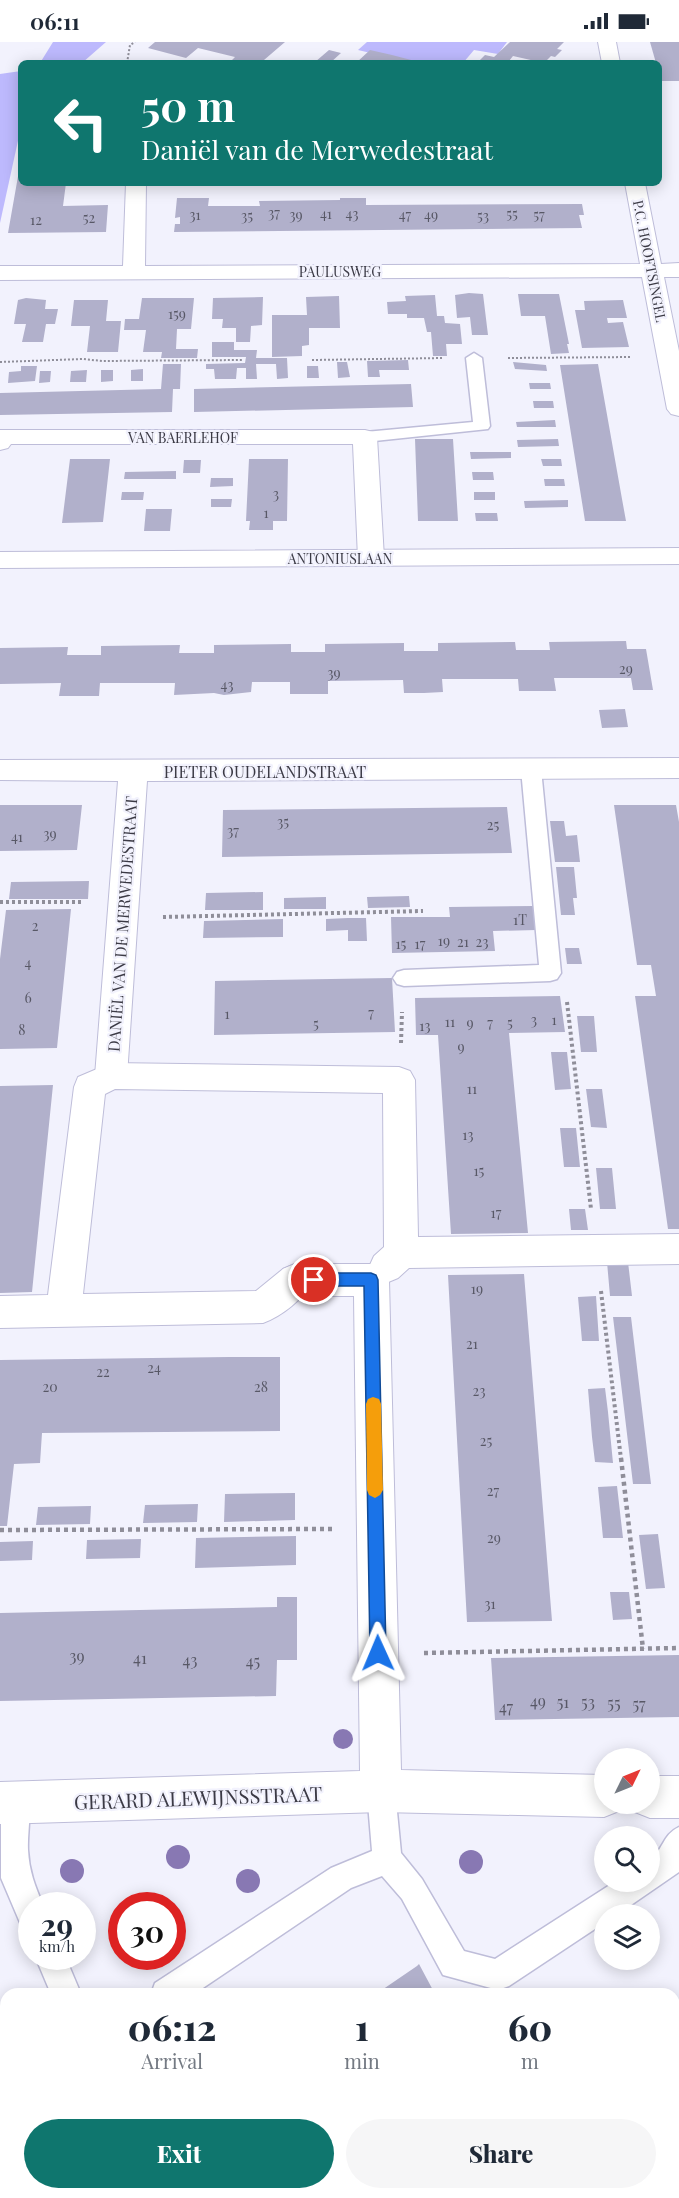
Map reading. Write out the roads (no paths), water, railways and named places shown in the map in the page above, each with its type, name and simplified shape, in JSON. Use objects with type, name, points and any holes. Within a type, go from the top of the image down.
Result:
[{"type":"street","points":[[607,42],[610,60]]},
{"type":"street","points":[[134,272],[136,186]]},
{"type":"street","name":"P.C. HOOFTSINGEL","points":[[636,186],[679,410]]},
{"type":"street","name":"PAULUSWEG","points":[[0,273],[679,270]]},
{"type":"street","points":[[364,437],[371,558]]},
{"type":"street","name":"VAN BAERLEHOF","points":[[0,439],[364,437]]},
{"type":"street","name":"ANTONIUSLAAN","points":[[0,560],[679,556]]},
{"type":"street","name":"PIETER OUDELANDSTRAAT","points":[[0,770],[679,768]]},
{"type":"street","name":"DANIËL VAN DE MERWEDESTRAAT","points":[[111,1076],[133,771]]},
{"type":"street","name":"DANIËL VAN DE MERWEDESTRAAT","points":[[64,1310],[90,1087],[111,1076],[399,1080],[401,1253]]},
{"type":"street","points":[[0,1312],[263,1307],[295,1280],[371,1280],[401,1253],[679,1249]]},
{"type":"street","points":[[371,1280],[381,1791]]},
{"type":"street","name":"GERARD ALEWIJNSSTRAAT","points":[[7,1803],[381,1791],[594,1796]]},
{"type":"street","points":[[660,1797],[679,1797]]},
{"type":"lane","name":"VAN BAERLEHOF","points":[[364,437],[482,426],[474,358]]},
{"type":"lane","points":[[404,978],[550,973],[531,769]]},
{"type":"lane","points":[[381,1791],[387,1860],[412,1889],[454,1964],[498,1975],[625,1892]]},
{"type":"lane","name":"GERARD ALEWIJNSSTRAAT","points":[[7,1803],[16,1878],[22,1892]]},
{"type":"lane","points":[[660,1870],[667,1865],[679,1842]]},
{"type":"lane","points":[[174,1988],[341,1878],[387,1860]]},
{"type":"lane","points":[[56,1970],[63,1988]]}]
